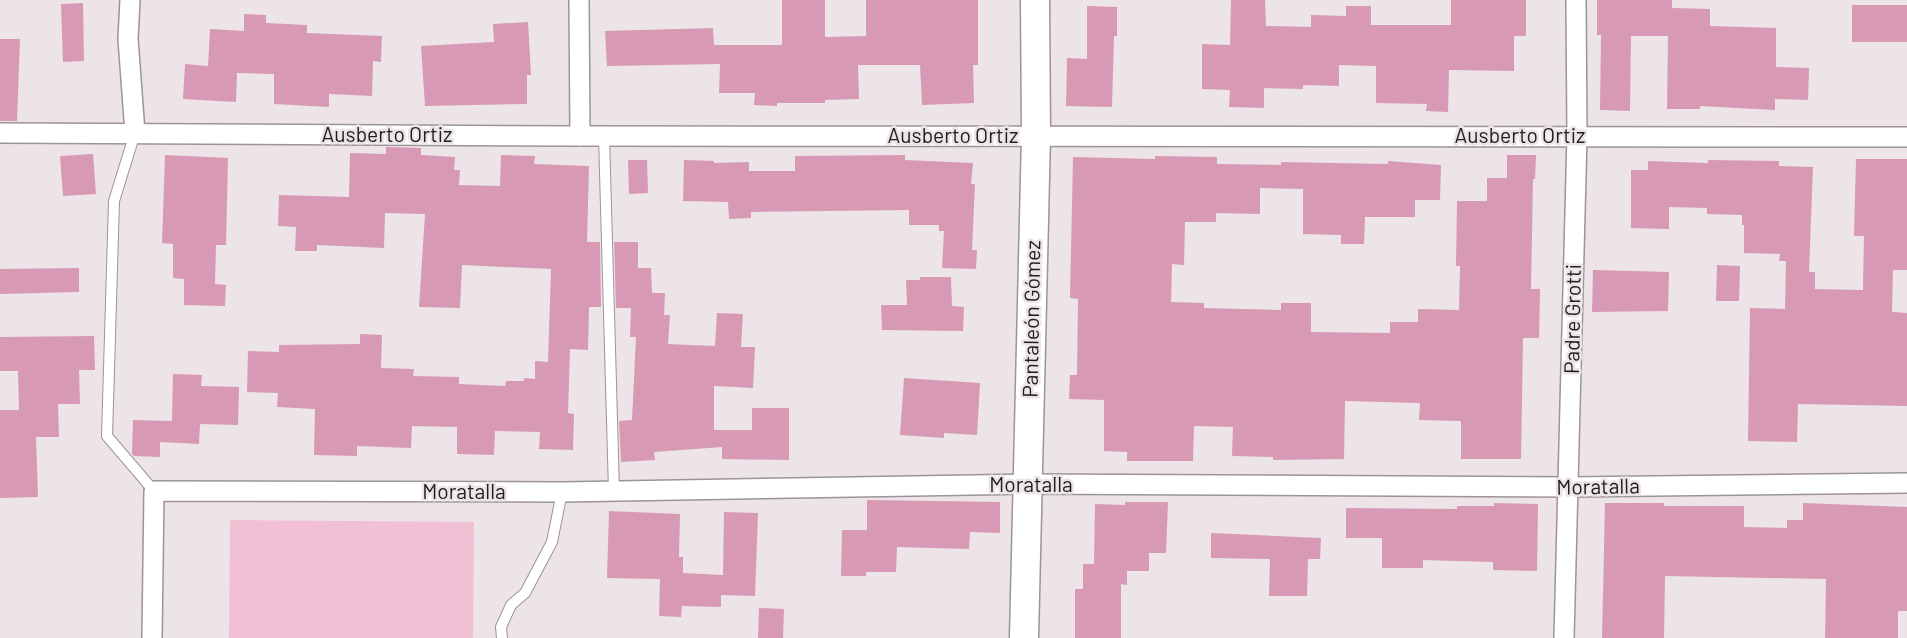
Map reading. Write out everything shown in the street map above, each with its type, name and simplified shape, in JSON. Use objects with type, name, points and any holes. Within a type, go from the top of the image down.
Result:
[{"type":"main road","name":"Pantaleón Gómez","points":[[1024,638],[1036,135],[1035,0]]},
{"type":"street","points":[[130,0],[128,39],[135,133]]},
{"type":"street","points":[[579,0],[580,136]]},
{"type":"street","name":"Padre Grotti","points":[[1564,638],[1577,136],[1576,0]]},
{"type":"street","name":"Ausberto Ortiz","points":[[0,133],[1907,137]]},
{"type":"street","name":"Moratalla","points":[[154,491],[562,492],[1028,484],[1570,487],[1907,482]]},
{"type":"street","points":[[152,638],[154,491]]},
{"type":"lane","points":[[135,133],[114,201],[107,436],[154,491]]},
{"type":"lane","points":[[604,136],[614,491]]},
{"type":"lane","points":[[502,638],[501,627],[511,605],[525,593],[552,542],[562,492]]},
{"type":"shaded area","points":[[230,520],[474,522],[473,638],[229,638]]},
{"type":"building","points":[[782,0],[825,0],[825,37],[866,36],[866,0],[978,0],[978,65],[973,65],[974,103],[922,105],[920,65],[858,65],[859,99],[825,100],[825,103],[777,103],[777,106],[754,105],[755,93],[719,93],[720,64],[607,66],[605,31],[713,28],[714,45],[782,45]]},
{"type":"building","points":[[1231,0],[1265,0],[1266,26],[1311,27],[1311,15],[1346,16],[1346,6],[1371,6],[1371,25],[1451,25],[1451,0],[1526,0],[1526,36],[1514,36],[1514,71],[1449,70],[1448,112],[1426,111],[1427,104],[1376,103],[1376,66],[1339,65],[1339,86],[1264,88],[1264,108],[1229,107],[1230,90],[1202,89],[1202,44],[1230,45]]},
{"type":"building","points":[[1597,0],[1672,0],[1672,8],[1710,9],[1710,26],[1776,28],[1776,67],[1809,68],[1808,100],[1775,99],[1775,110],[1700,106],[1700,109],[1667,109],[1668,36],[1631,36],[1630,111],[1600,110],[1601,35],[1597,35]]},
{"type":"building","points":[[83,3],[84,61],[63,62],[61,4]]},
{"type":"building","points":[[1852,5],[1907,5],[1907,42],[1852,42]]},
{"type":"building","points":[[1087,6],[1117,7],[1112,107],[1066,106],[1067,58],[1087,59]]},
{"type":"building","points":[[244,14],[266,15],[266,23],[307,25],[307,33],[382,36],[381,62],[373,61],[372,96],[329,94],[329,107],[274,104],[274,74],[237,73],[236,102],[183,99],[185,64],[208,66],[210,29],[244,31]]},
{"type":"building","points":[[528,22],[531,75],[527,75],[527,104],[425,106],[421,46],[494,42],[493,24]]},
{"type":"building","points":[[0,39],[20,39],[17,121],[0,121]]},
{"type":"building","points":[[386,147],[421,148],[421,155],[455,157],[454,170],[460,170],[459,185],[500,186],[501,155],[535,156],[534,164],[589,166],[587,242],[600,242],[601,307],[589,307],[588,350],[570,349],[568,413],[574,414],[573,450],[539,449],[540,432],[495,431],[494,455],[457,454],[457,427],[412,426],[411,448],[357,446],[357,456],[314,455],[315,409],[277,407],[278,393],[247,392],[248,351],[279,352],[279,345],[360,344],[360,334],[382,335],[381,368],[414,369],[413,376],[459,377],[459,384],[505,386],[506,381],[535,379],[535,361],[548,362],[551,269],[462,265],[460,308],[419,307],[425,214],[385,213],[384,248],[317,245],[317,251],[295,251],[296,227],[278,226],[279,195],[349,197],[350,153],[386,154]]},
{"type":"building","points":[[93,154],[96,194],[63,196],[60,156]]},
{"type":"building","points":[[165,155],[228,158],[226,245],[216,245],[215,284],[226,285],[225,306],[184,305],[184,279],[173,278],[173,244],[162,243]]},
{"type":"building","points":[[905,155],[905,160],[973,163],[971,184],[975,184],[972,250],[977,250],[976,269],[942,268],[944,231],[939,231],[939,225],[909,225],[909,210],[751,212],[751,218],[729,219],[728,202],[683,201],[684,160],[749,162],[749,171],[795,171],[795,156]]},
{"type":"building","points":[[1507,155],[1536,155],[1533,179],[1531,289],[1540,289],[1539,338],[1523,338],[1521,459],[1461,459],[1461,421],[1419,420],[1420,403],[1345,401],[1344,459],[1273,460],[1273,457],[1232,456],[1233,427],[1194,426],[1193,461],[1127,461],[1127,452],[1104,451],[1104,400],[1069,399],[1070,375],[1077,375],[1078,299],[1070,298],[1073,157],[1217,157],[1217,164],[1388,164],[1388,161],[1441,165],[1440,200],[1415,200],[1415,217],[1365,217],[1364,244],[1341,244],[1341,235],[1303,234],[1303,189],[1260,188],[1260,214],[1216,213],[1216,222],[1185,222],[1184,265],[1172,264],[1171,302],[1204,303],[1204,308],[1281,310],[1281,303],[1311,303],[1311,332],[1390,333],[1390,322],[1418,322],[1418,309],[1459,310],[1460,266],[1456,266],[1457,201],[1487,201],[1487,178],[1507,178]]},
{"type":"building","points":[[1856,159],[1907,159],[1907,270],[1893,270],[1892,312],[1907,313],[1907,406],[1798,404],[1797,442],[1748,441],[1750,308],[1785,309],[1786,261],[1779,261],[1780,254],[1744,253],[1742,215],[1707,214],[1707,208],[1669,207],[1669,229],[1631,228],[1631,170],[1648,170],[1648,161],[1708,163],[1708,160],[1779,161],[1779,166],[1813,167],[1809,272],[1815,272],[1815,289],[1863,290],[1864,236],[1854,236]]},
{"type":"building","points":[[628,160],[647,160],[648,193],[629,194]]},
{"type":"building","points":[[614,242],[638,242],[638,268],[651,268],[652,293],[665,293],[664,315],[670,315],[668,344],[715,346],[717,313],[743,314],[741,347],[755,347],[753,388],[714,386],[714,430],[752,430],[752,408],[789,408],[789,460],[722,459],[722,447],[654,452],[655,460],[621,462],[619,421],[632,420],[636,337],[630,337],[631,308],[616,308]]},
{"type":"building","points":[[1717,265],[1740,266],[1739,301],[1716,301]]},
{"type":"building","points":[[79,268],[79,292],[0,294],[0,269]]},
{"type":"building","points":[[1593,270],[1669,272],[1668,311],[1592,312]]},
{"type":"building","points":[[920,277],[951,277],[952,306],[964,307],[963,331],[882,330],[881,305],[907,305],[906,280],[920,280]]},
{"type":"building","points":[[94,336],[95,370],[79,370],[80,404],[58,404],[59,437],[36,437],[38,497],[0,498],[0,410],[19,410],[18,371],[0,371],[0,337]]},
{"type":"building","points":[[173,374],[202,375],[201,386],[239,387],[238,425],[200,424],[199,444],[160,442],[160,457],[134,456],[133,420],[172,421]]},
{"type":"building","points":[[904,378],[980,383],[977,435],[944,433],[944,438],[900,435]]},
{"type":"building","points":[[867,500],[1000,502],[1000,533],[970,532],[969,549],[897,547],[896,572],[866,572],[866,576],[841,576],[842,530],[867,530]]},
{"type":"building","points":[[1125,502],[1168,502],[1166,553],[1149,553],[1149,571],[1127,571],[1127,585],[1121,584],[1121,638],[1075,638],[1075,589],[1083,589],[1083,564],[1094,564],[1095,504],[1125,505]]},
{"type":"building","points":[[1494,503],[1538,504],[1537,571],[1493,570],[1493,562],[1423,560],[1423,568],[1382,568],[1382,538],[1346,538],[1346,508],[1457,509],[1457,506],[1494,506]]},
{"type":"building","points":[[1605,503],[1744,506],[1744,527],[1787,528],[1787,520],[1803,520],[1803,503],[1907,507],[1907,611],[1898,611],[1898,638],[1825,638],[1826,579],[1665,576],[1664,638],[1602,638]]},
{"type":"building","points":[[609,511],[680,514],[679,557],[683,557],[683,573],[723,575],[724,512],[758,513],[755,596],[721,595],[721,607],[682,606],[681,617],[659,616],[660,579],[607,578]]},
{"type":"building","points":[[1211,533],[1321,538],[1320,559],[1308,559],[1307,596],[1269,596],[1270,559],[1211,558]]},
{"type":"building","points":[[759,608],[784,609],[783,638],[758,638]]}]
